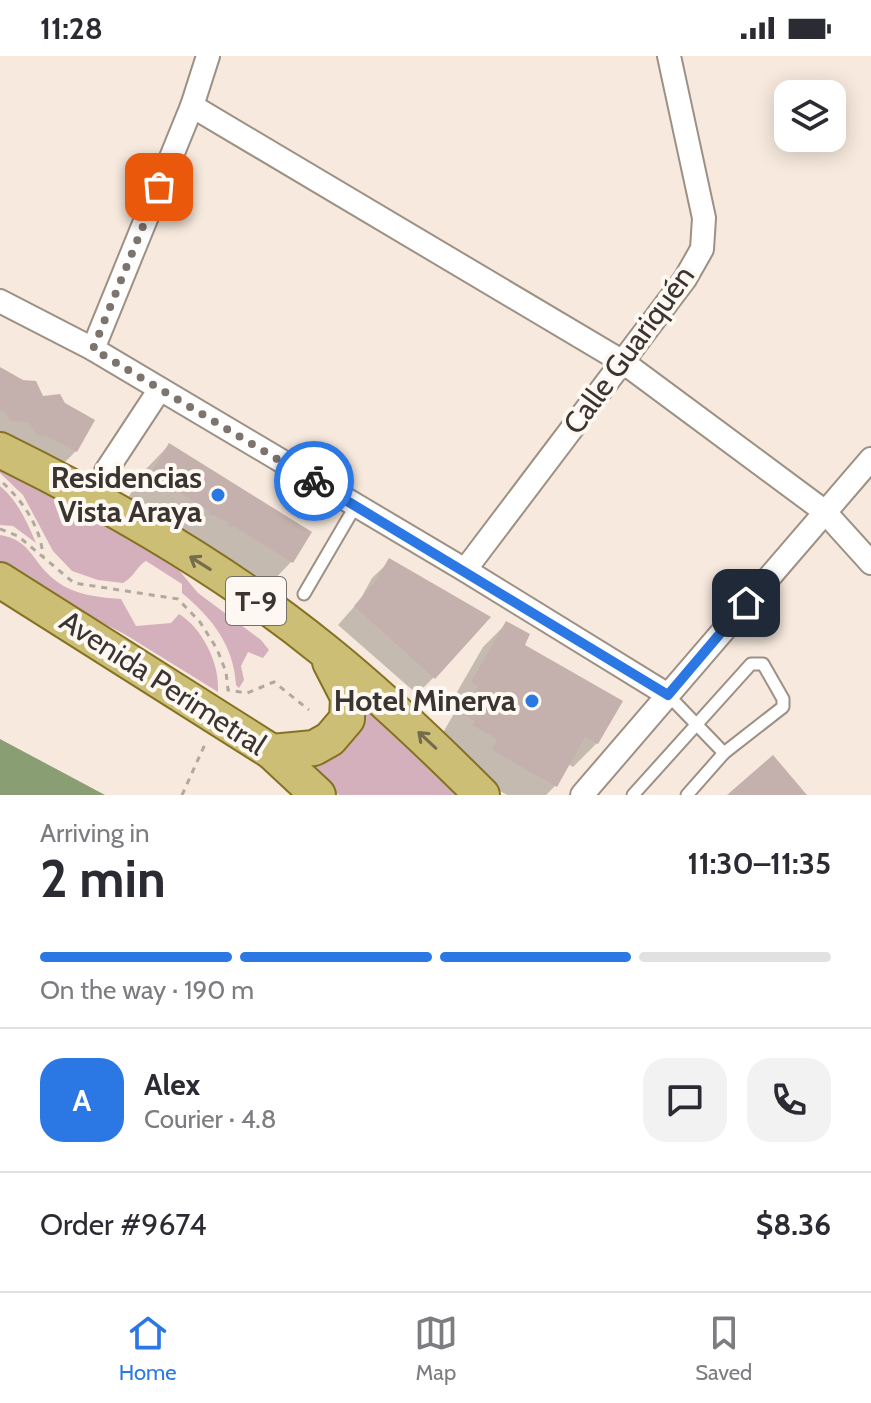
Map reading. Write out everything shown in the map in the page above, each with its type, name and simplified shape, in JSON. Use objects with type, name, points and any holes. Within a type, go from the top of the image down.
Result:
[{"type":"main road","name":"T-9","points":[[0,450],[87,493],[226,579],[325,650],[430,743],[482,795]]},
{"type":"main road","name":"Avenida Perimetral","points":[[0,580],[272,752],[318,795]]},
{"type":"main road","name":"T-9","points":[[272,752],[314,748],[330,739],[347,719],[348,697],[325,650]]},
{"type":"street","points":[[93,349],[192,106],[208,56]]},
{"type":"street","name":"Calle Guariquén","points":[[465,570],[685,279],[702,249],[704,218],[669,56]]},
{"type":"street","points":[[192,106],[623,362],[824,511],[871,563]]},
{"type":"street","points":[[0,301],[93,349],[465,570],[668,695]]},
{"type":"street","points":[[106,471],[160,389]]},
{"type":"street","points":[[582,795],[871,459]]},
{"type":"lane","points":[[304,594],[356,505]]},
{"type":"lane","points":[[633,795],[751,664],[763,664],[783,699],[783,707],[724,753],[687,795]]},
{"type":"lane","points":[[668,695],[724,753]]},
{"type":"path","points":[[0,481],[23,505],[35,526],[43,541],[43,558]]},
{"type":"path","points":[[0,529],[18,536],[74,583],[178,599],[200,622],[217,649],[226,672],[228,690],[247,693],[274,682],[309,710]]},
{"type":"shaded area","points":[[0,467],[167,556],[198,593],[261,640],[269,650],[263,658],[248,652],[241,666],[244,680],[239,688],[226,645],[211,622],[182,593],[182,584],[146,561],[123,583],[98,580],[72,571],[53,551],[23,495],[0,473]]},
{"type":"shaded area","points":[[0,486],[17,505],[36,543],[13,526],[0,525]]},
{"type":"shaded area","points":[[0,535],[23,544],[47,573],[63,586],[91,595],[121,599],[136,626],[171,623],[179,614],[196,629],[208,648],[216,670],[218,692],[126,635],[0,569]]},
{"type":"shaded area","points":[[365,698],[466,795],[339,795],[293,754]]},
{"type":"shaded area","points":[[0,739],[105,795],[0,795]]},
{"type":"building","points":[[0,367],[23,380],[36,381],[43,396],[60,394],[65,403],[95,420],[77,452],[47,436],[37,435],[29,422],[10,421],[6,413],[0,410]]},
{"type":"building","name":"Residencias Vista Araya","points":[[169,443],[312,532],[293,563],[235,527],[229,527],[227,522],[210,515],[208,510],[150,474]]},
{"type":"building","points":[[389,558],[491,617],[435,679],[354,606],[376,580]]},
{"type":"building","points":[[506,621],[530,634],[525,645],[623,701],[598,744],[585,737],[557,787],[492,750],[497,739],[472,725],[475,721],[462,714],[478,686],[471,682]]},
{"type":"building","points":[[773,755],[807,795],[727,795]]},
{"type":"way so far","points":[[159,187],[93,349],[314,481]]},
{"type":"place","name":"Residencias Vista Araya","points":[[218,495]]},
{"type":"place","name":"Hotel Minerva","points":[[532,701]]},
{"type":"route","points":[[314,481],[668,695],[746,603]]}]
